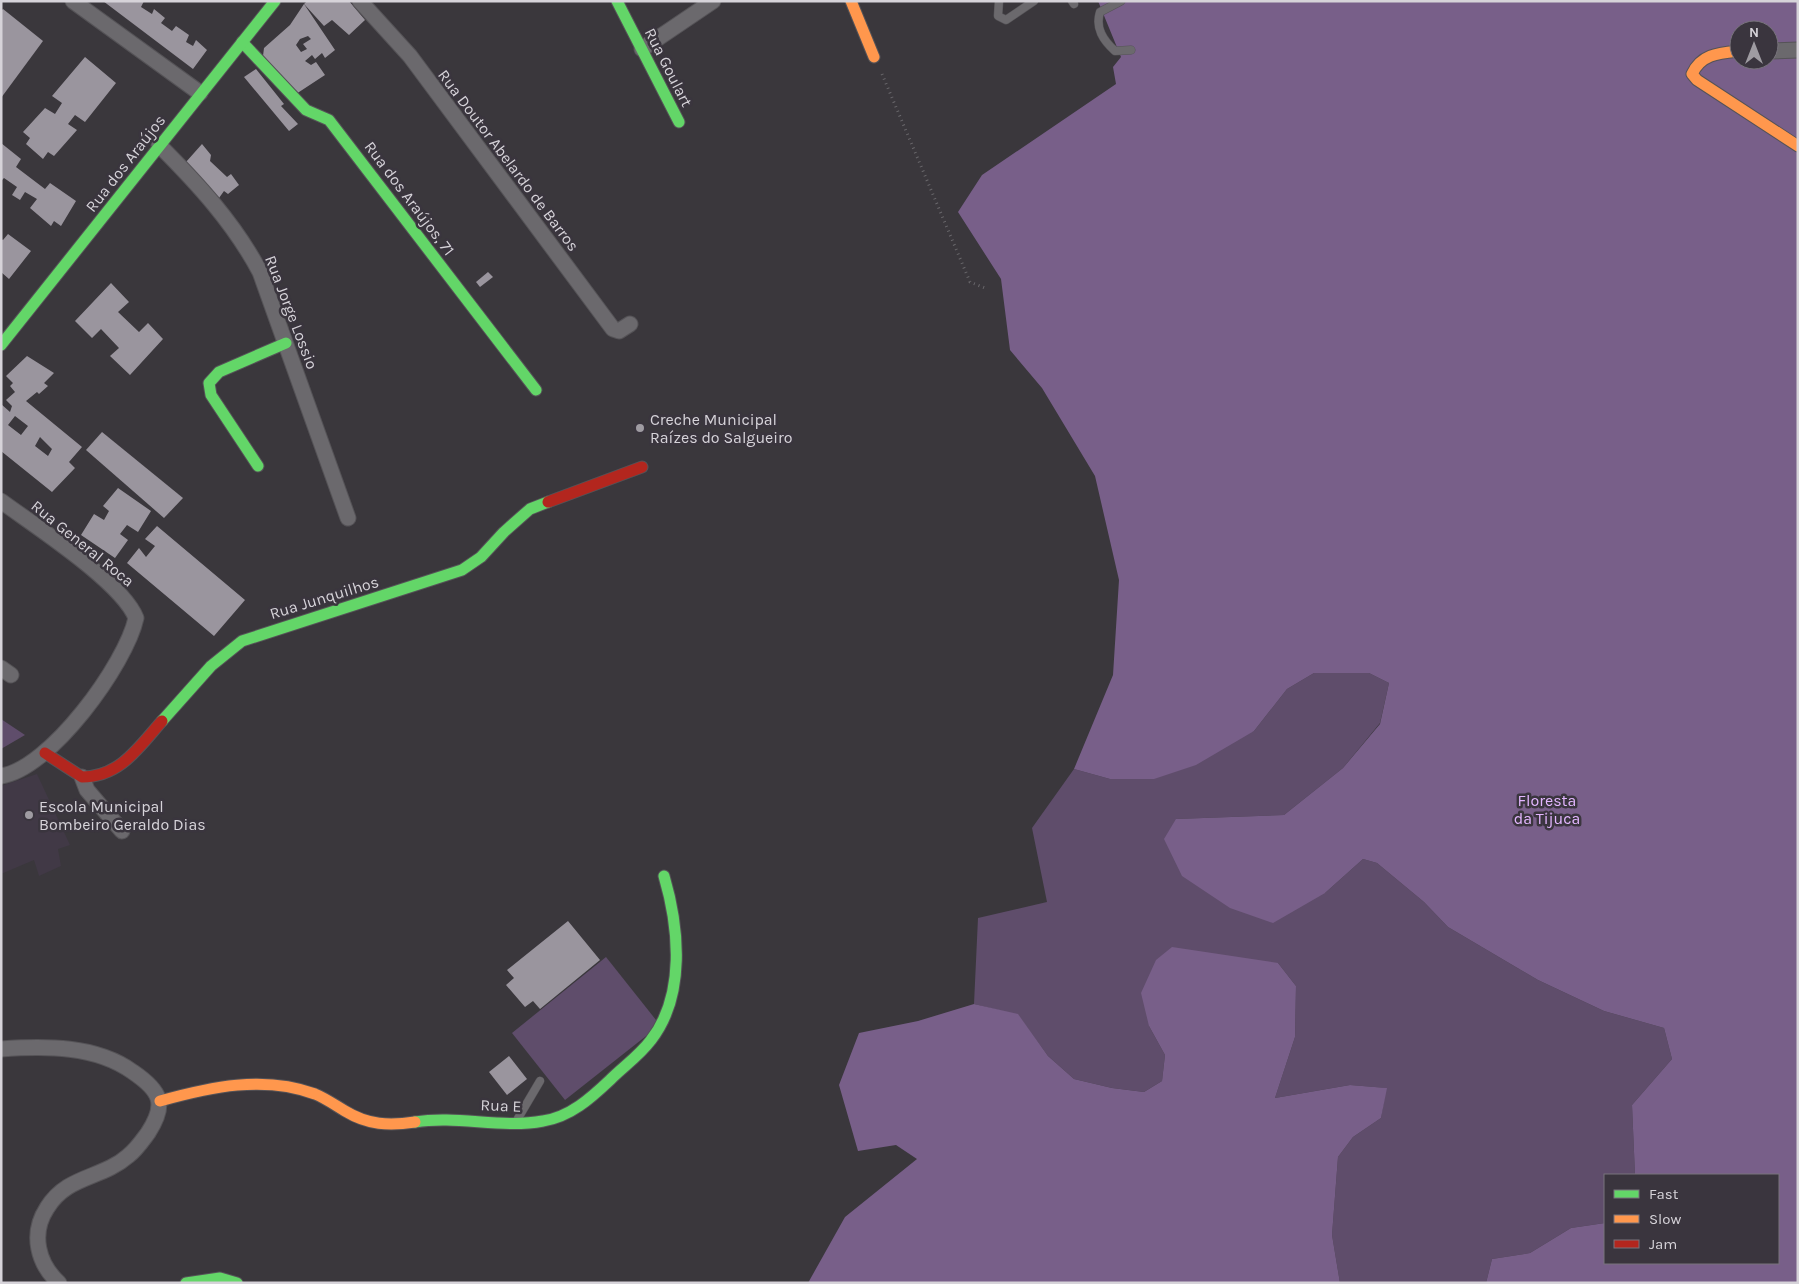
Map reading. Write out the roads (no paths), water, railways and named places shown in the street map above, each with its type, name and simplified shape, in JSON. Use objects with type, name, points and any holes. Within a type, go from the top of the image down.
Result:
[{"type":"street","points":[[74,1],[200,93]]},
{"type":"street","name":"Rua dos Araújos","points":[[1,345],[275,1]]},
{"type":"street","name":"Rua Doutor Abelardo de Barros","points":[[360,1],[410,56],[613,329],[619,331],[630,324]]},
{"type":"street","name":"Rua Goulart","points":[[617,1],[679,122]]},
{"type":"street","points":[[642,49],[713,1]]},
{"type":"street","points":[[851,1],[874,57]]},
{"type":"street","name":"Rua dos Araújos, 71","points":[[242,42],[306,110],[328,120],[536,390]]},
{"type":"street","points":[[1779,50],[1798,50]]},
{"type":"street","points":[[1729,52],[1709,54],[1694,67],[1692,74],[1697,80],[1798,146]]},
{"type":"street","name":"Rua Jorge Lossio","points":[[159,145],[223,214],[243,240],[260,272],[348,518]]},
{"type":"street","points":[[258,466],[211,395],[209,383],[219,372],[286,343]]},
{"type":"street","name":"Rua Junquilhos","points":[[82,777],[93,777],[109,773],[123,763],[210,666],[242,641],[430,582],[462,570],[481,557],[504,532],[530,510],[642,467]]},
{"type":"street","name":"Rua General Roca","points":[[1,501],[103,578],[121,594],[133,609],[136,618],[126,646],[104,682],[71,727],[45,753]]},
{"type":"street","points":[[1,776],[11,775],[45,753],[82,777],[88,790],[122,831]]},
{"type":"street","name":"Rua E","points":[[160,1101],[210,1088],[273,1085],[315,1094],[360,1119],[377,1124],[443,1119],[516,1122],[555,1118],[572,1110],[644,1049],[665,1018],[676,938],[673,908],[664,876]]},
{"type":"street","points":[[1,1049],[55,1048],[106,1058],[131,1070],[156,1092],[160,1101],[160,1111],[154,1124],[128,1157],[62,1189],[45,1210],[38,1232],[38,1254],[47,1272],[59,1283]]},
{"type":"street","points":[[186,1283],[220,1278],[237,1283]]},
{"type":"lane","points":[[998,1],[998,16],[1006,20],[1034,1]]},
{"type":"lane","points":[[1121,1],[1100,12],[1097,20],[1106,43],[1115,51],[1131,50]]},
{"type":"lane","points":[[516,1122],[540,1081]]},
{"type":"place","name":"Creche Municipal Raízes do Salgueiro","points":[[640,428]]},
{"type":"place","name":"Escola Municipal Bombeiro Geraldo Dias","points":[[29,815]]},
{"type":"park label","name":"Floresta da Tijuca","points":[[1547,809]]}]
